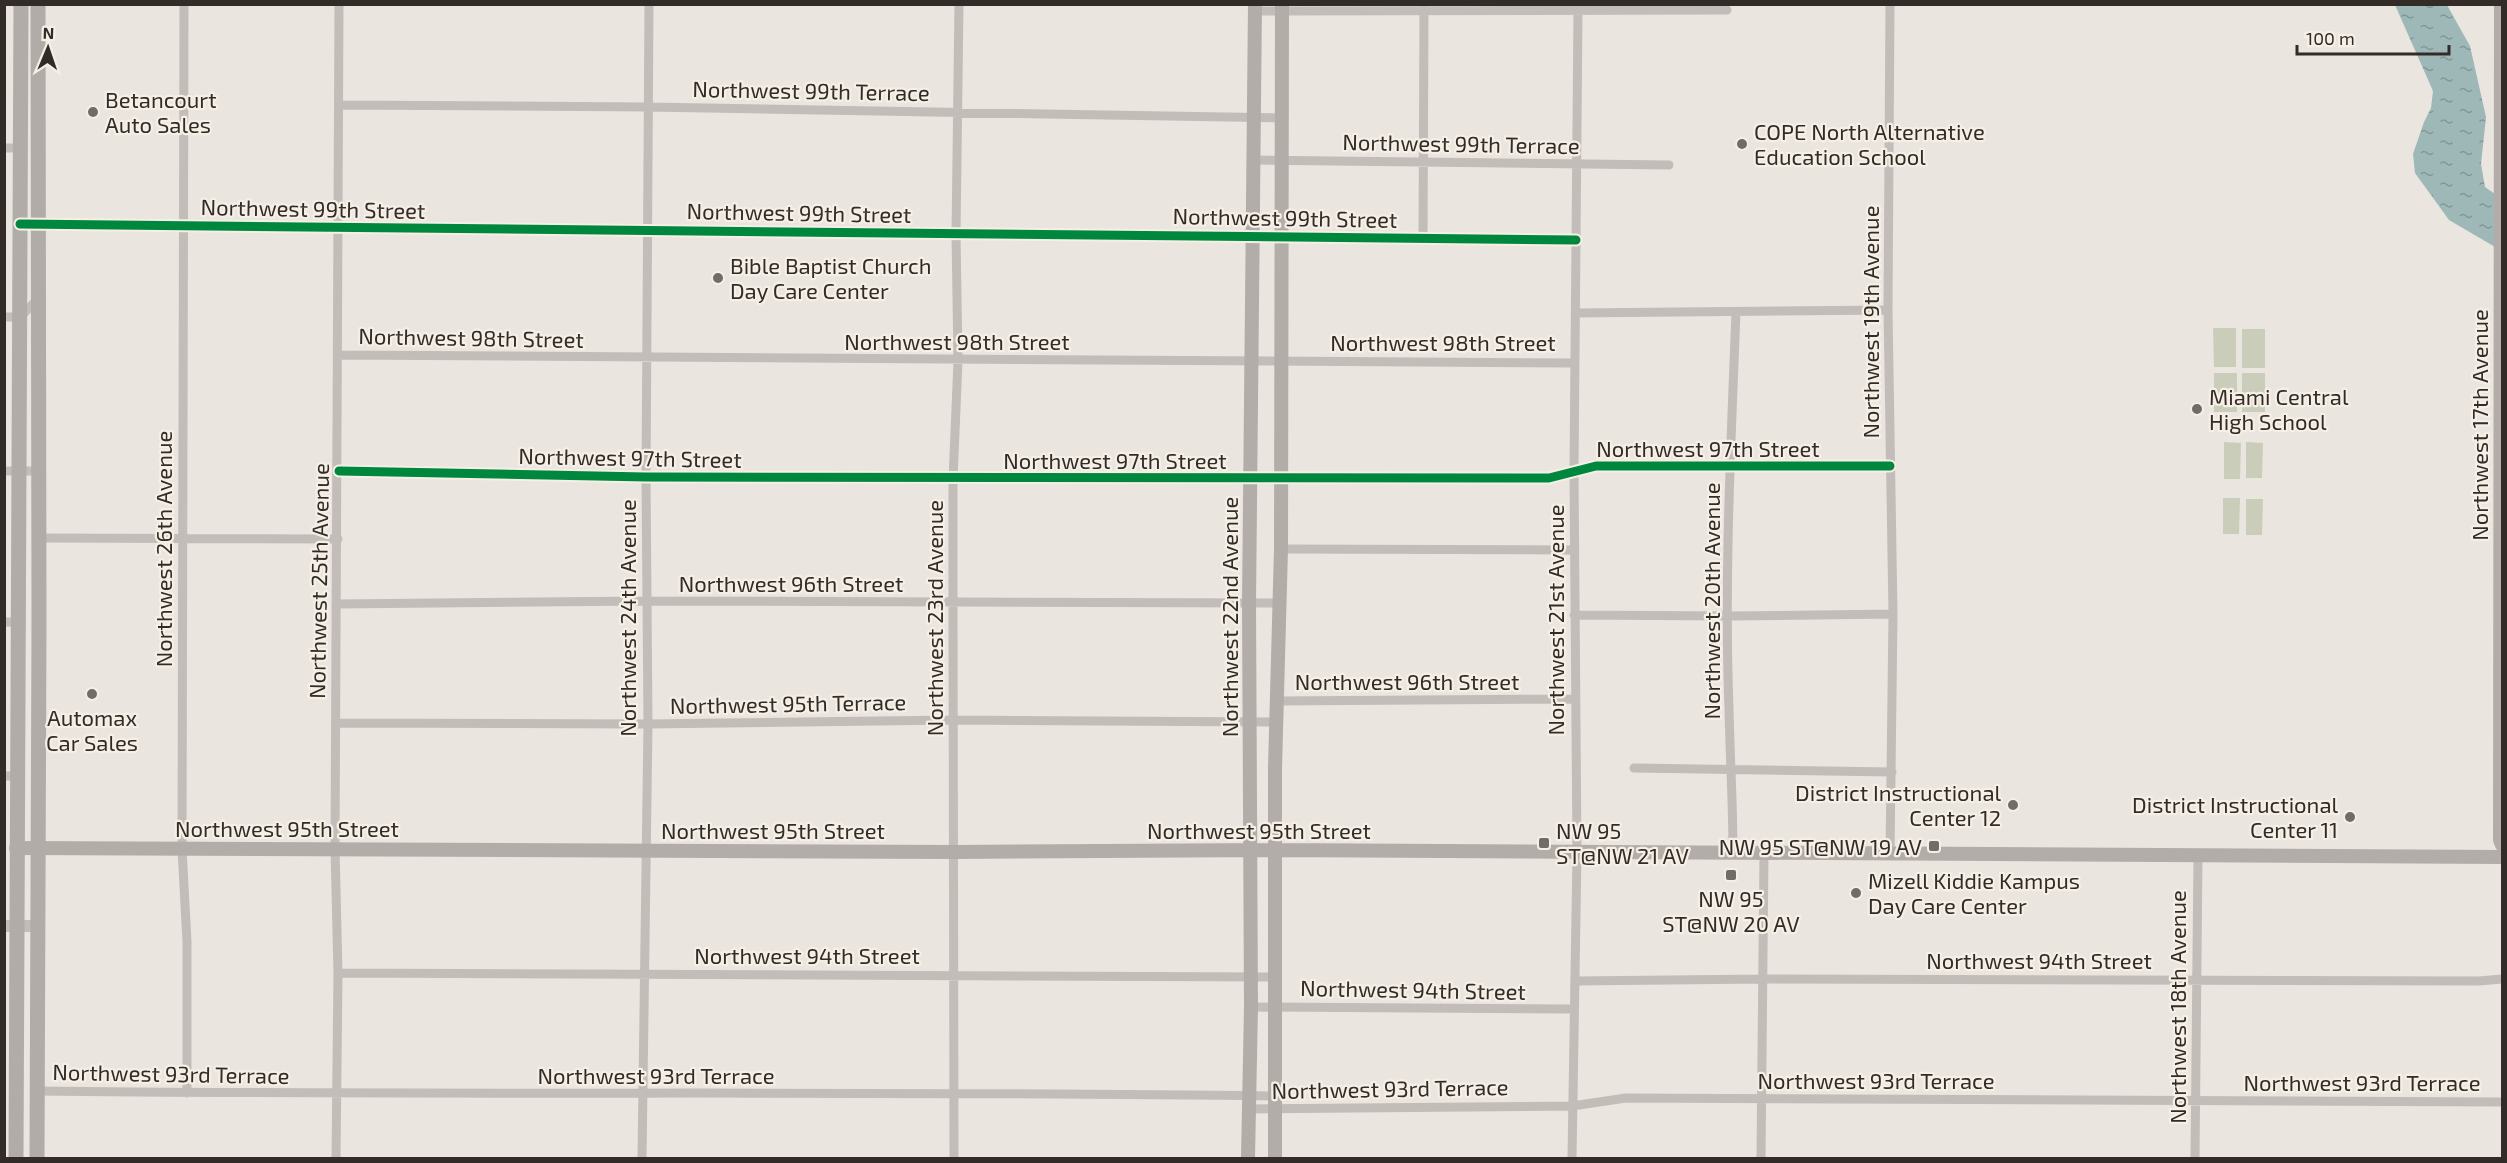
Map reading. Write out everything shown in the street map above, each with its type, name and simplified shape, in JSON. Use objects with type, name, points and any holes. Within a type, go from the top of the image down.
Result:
[{"type":"main road","points":[[16,1158],[10,1084],[10,926],[16,848],[10,776],[12,317],[20,224],[21,4]]},
{"type":"main road","points":[[37,1158],[38,4]]},
{"type":"main road","name":"Northwest 17th Avenue","points":[[2501,4],[2500,840],[2502,845]]},
{"type":"main road","name":"Northwest 22nd Avenue","points":[[1248,1158],[1251,1007],[1249,603],[1255,8]]},
{"type":"main road","points":[[1275,1158],[1277,701],[1281,549],[1282,8]]},
{"type":"main road","name":"Northwest 95th Street","points":[[16,848],[955,852],[1276,850],[1577,854],[2502,857]]},
{"type":"main road","points":[[10,1084],[36,1057]]},
{"type":"main road","points":[[10,1084],[28,1106],[28,1158]]},
{"type":"street","name":"Northwest 26th Avenue","points":[[184,4],[182,849],[187,942],[187,1093]]},
{"type":"street","name":"Northwest 25th Avenue","points":[[336,1158],[338,972],[335,849],[339,471],[339,4]]},
{"type":"street","name":"Northwest 24th Avenue","points":[[642,1158],[641,1095],[648,724],[646,477],[649,4]]},
{"type":"street","name":"Northwest 23rd Avenue","points":[[954,1158],[955,852],[952,604],[953,479],[958,361],[959,4]]},
{"type":"street","name":"Northwest 19th Avenue","points":[[1890,4],[1887,310],[1893,614],[1890,855]]},
{"type":"street","points":[[1423,238],[1424,7]]},
{"type":"street","points":[[1255,8],[1727,10]]},
{"type":"street","name":"Northwest 21st Avenue","points":[[1572,1158],[1577,854],[1574,471],[1578,10]]},
{"type":"street","name":"Northwest 99th Terrace","points":[[340,105],[649,107],[1282,118]]},
{"type":"street","points":[[4,148],[21,148]]},
{"type":"street","name":"Northwest 99th Terrace","points":[[1253,160],[1423,164],[1669,165]]},
{"type":"street","name":"Northwest 99th Street","points":[[20,224],[1576,240]]},
{"type":"street","points":[[12,317],[39,298]]},
{"type":"street","name":"Northwest 98th Street","points":[[1576,313],[1887,310]]},
{"type":"street","name":"Northwest 20th Avenue","points":[[1733,854],[1729,616],[1730,468],[1736,312]]},
{"type":"street","name":"Northwest 98th Street","points":[[339,355],[958,361],[1281,360],[1575,363]]},
{"type":"street","name":"Northwest 97th Street","points":[[339,471],[646,477],[1280,479],[1549,478],[1596,466],[1730,468],[1890,466]]},
{"type":"street","points":[[12,471],[38,471]]},
{"type":"street","points":[[38,538],[338,539]]},
{"type":"street","points":[[1281,549],[1574,550]]},
{"type":"street","name":"Northwest 96th Street","points":[[337,604],[647,601],[952,604],[1280,603]]},
{"type":"street","points":[[1574,615],[1893,614]]},
{"type":"street","name":"Northwest 96th Street","points":[[1277,701],[1574,699]]},
{"type":"street","name":"Northwest 95th Terrace","points":[[336,723],[648,724],[954,720],[1249,724],[1277,722]]},
{"type":"street","points":[[1634,768],[1892,772]]},
{"type":"street","points":[[1761,1158],[1764,854]]},
{"type":"street","name":"Northwest 18th Avenue","points":[[2195,1158],[2198,856]]},
{"type":"street","points":[[10,926],[38,926]]},
{"type":"street","name":"Northwest 94th Street","points":[[338,972],[1276,977]]},
{"type":"street","name":"Northwest 94th Street","points":[[1575,981],[1763,979],[2479,981],[2502,979]]},
{"type":"street","name":"Northwest 94th Street","points":[[1251,1007],[1574,1009]]},
{"type":"street","name":"Northwest 93rd Terrace","points":[[37,1091],[337,1095],[954,1094],[1276,1103],[1572,1106],[1626,1098],[2502,1102]]},
{"type":"green space","points":[[2213,328],[2236,328],[2236,367],[2214,367]]},
{"type":"green space","points":[[2242,329],[2265,329],[2265,368],[2242,368]]},
{"type":"green space","points":[[2214,373],[2237,373],[2237,412],[2214,412]]},
{"type":"green space","points":[[2242,373],[2265,373],[2265,412],[2242,412]]},
{"type":"green space","points":[[2224,442],[2241,443],[2240,479],[2224,479]]},
{"type":"green space","points":[[2246,442],[2263,443],[2262,478],[2246,478]]},
{"type":"green space","points":[[2223,498],[2240,498],[2239,534],[2223,534]]},
{"type":"green space","points":[[2246,499],[2263,499],[2262,535],[2246,535]]},
{"type":"water","points":[[2395,5],[2447,5],[2470,46],[2486,117],[2481,164],[2485,187],[2502,199],[2502,251],[2449,220],[2415,173],[2413,154],[2431,108],[2433,91]]},
{"type":"cycle path","points":[[20,224],[1576,240]]},
{"type":"cycle path","points":[[339,471],[646,477],[1549,478],[1596,466],[1890,466]]},
{"type":"place","name":"Betancourt Auto Sales","points":[[93,112]]},
{"type":"place","name":"COPE North Alternative Education School","points":[[1742,144]]},
{"type":"place","name":"Bible Baptist Church Day Care Center","points":[[718,278]]},
{"type":"place","name":"Miami Central High School","points":[[2197,409]]},
{"type":"place","name":"Automax Car Sales","points":[[92,694]]},
{"type":"place","name":"District Instructional Center 12","points":[[2013,805]]},
{"type":"place","name":"District Instructional Center 11","points":[[2350,817]]},
{"type":"place","name":"NW 95 ST@NW 21 AV","points":[[1544,843]]},
{"type":"place","name":"NW 95 ST@NW 19 AV","points":[[1934,846]]},
{"type":"place","name":"NW 95 ST@NW 20 AV","points":[[1731,875]]},
{"type":"place","name":"Mizell Kiddie Kampus Day Care Center","points":[[1856,893]]}]
